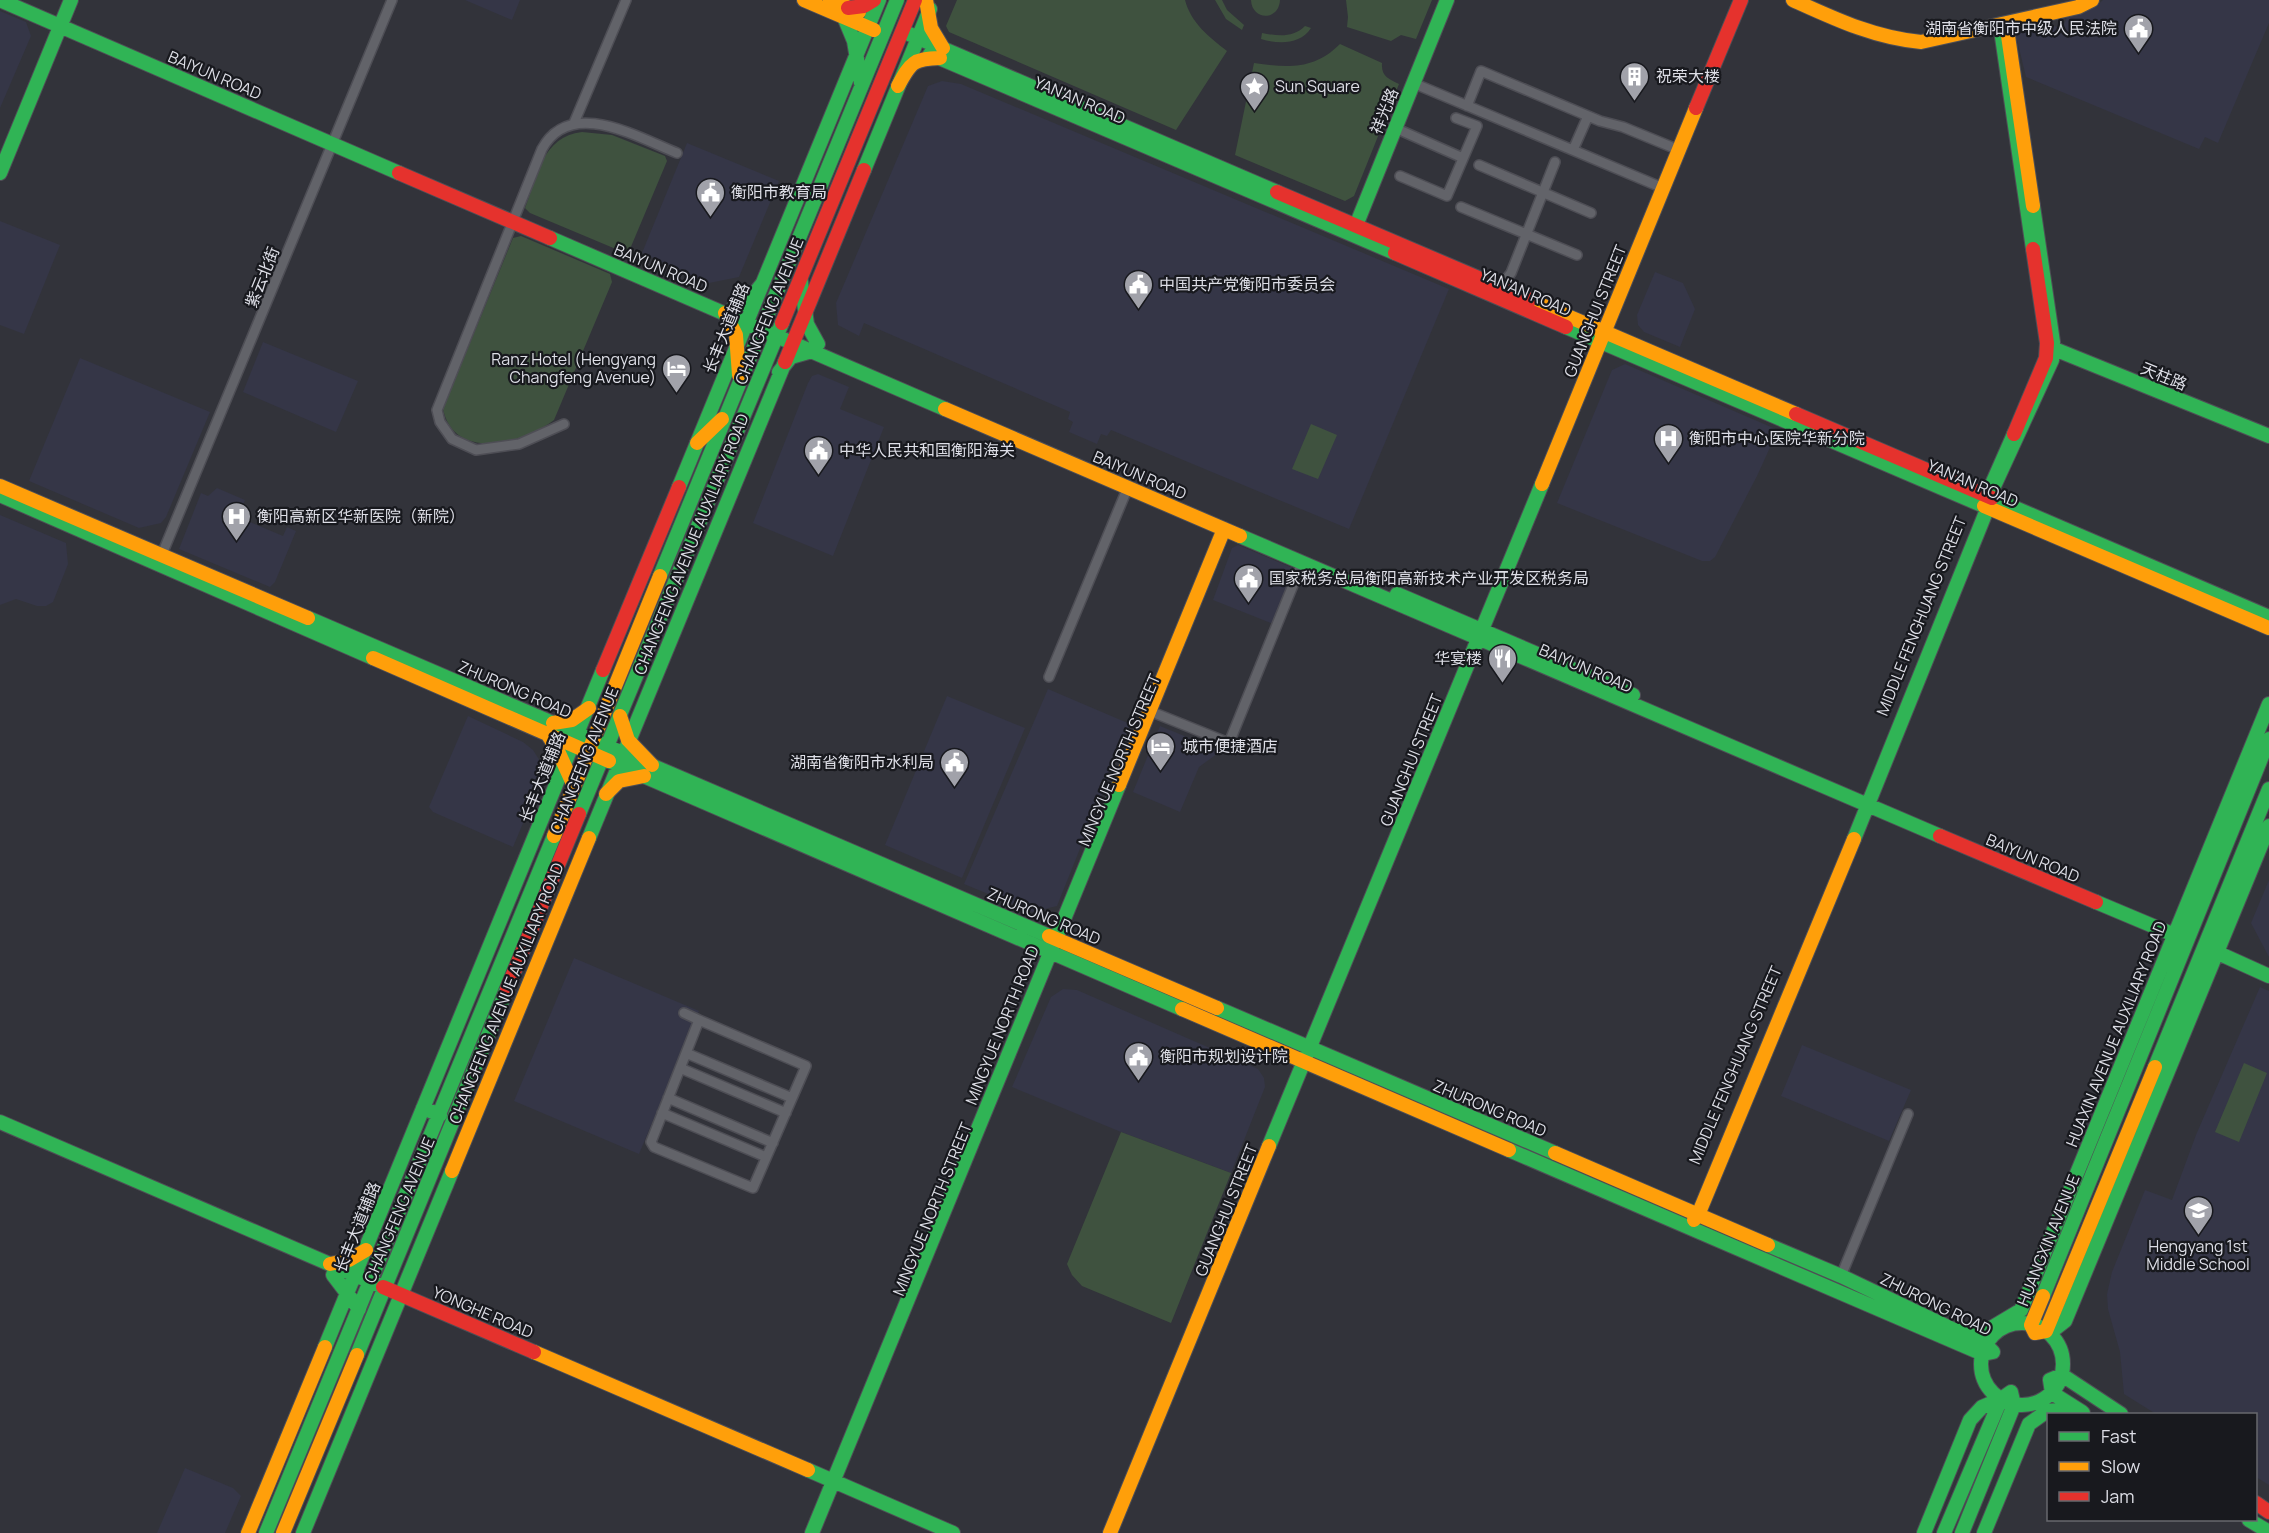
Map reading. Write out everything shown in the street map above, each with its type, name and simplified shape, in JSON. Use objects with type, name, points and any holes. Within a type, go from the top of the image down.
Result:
[{"type":"main road","name":"BAIYUN ROAD","points":[[0,0],[58,22],[729,310],[1302,563],[1483,636]]},
{"type":"main road","name":"BAIYUN ROAD","points":[[17,0],[58,22]]},
{"type":"main road","points":[[0,173],[58,22],[64,0]]},
{"type":"main road","points":[[0,155],[58,22],[71,0]]},
{"type":"main road","name":"YAN'AN ROAD","points":[[804,0],[846,13],[942,53],[1987,502],[2269,628]]},
{"type":"main road","name":"YAN'AN ROAD","points":[[830,0],[846,13]]},
{"type":"main road","points":[[861,87],[858,50],[846,13],[876,0]]},
{"type":"main road","name":"长丰大道辅路","points":[[248,1533],[589,708],[858,50],[876,0]]},
{"type":"main road","name":"CHANGFENG AVENUE","points":[[266,1533],[897,0]]},
{"type":"main road","name":"CHANGFENG AVENUE","points":[[283,1533],[915,0]]},
{"type":"main road","points":[[898,86],[907,69],[919,59],[942,53],[927,15],[926,0]]},
{"type":"main road","name":"CHANGFENG AVENUE AUXILIARY ROAD","points":[[303,1533],[933,0]]},
{"type":"main road","name":"祥光路","points":[[1354,230],[1447,0]]},
{"type":"main road","name":"GUANGHUI STREET","points":[[1605,338],[1663,188],[1741,0]]},
{"type":"main road","name":"GUANGHUI STREET","points":[[1110,1533],[1310,1056],[1605,338],[1748,0]]},
{"type":"main road","points":[[1792,0],[1872,35],[1902,42],[1921,42],[2003,24],[2078,7],[2092,0]]},
{"type":"main road","name":"MIDDLE FENGHUANG STREET","points":[[1689,1227],[1867,801],[1987,502],[1988,493],[2050,347],[2001,30],[2003,24]]},
{"type":"main road","name":"YAN'AN ROAD","points":[[1354,230],[1500,287],[1605,338]]},
{"type":"main road","points":[[779,372],[791,357],[815,348],[804,313],[800,279]]},
{"type":"main road","points":[[739,383],[738,344],[729,310],[745,304],[755,296],[762,284]]},
{"type":"main road","name":"天柱路","points":[[2050,347],[2269,436]]},
{"type":"main road","name":"BAIYUN ROAD","points":[[815,348],[2176,932],[2269,976]]},
{"type":"main road","points":[[697,443],[726,415]]},
{"type":"main road","name":"ZHURONG ROAD","points":[[0,486],[160,560]]},
{"type":"main road","name":"ZHURONG ROAD","points":[[0,495],[160,560],[1310,1056],[1695,1213],[1841,1276],[1956,1330],[1988,1350]]},
{"type":"main road","name":"YAN'AN ROAD","points":[[1987,502],[2269,617]]},
{"type":"main road","name":"MINGYUE NORTH STREET","points":[[1056,947],[1157,714],[1228,531]]},
{"type":"main road","name":"MINGYUE NORTH ROAD","points":[[812,1533],[834,1486],[1228,531]]},
{"type":"main road","name":"HUAXIN AVENUE AUXILIARY ROAD","points":[[1956,1330],[1981,1334],[2021,1310],[2269,704]]},
{"type":"main road","points":[[574,786],[551,729],[578,718],[589,708]]},
{"type":"main road","points":[[606,794],[619,781],[648,771],[628,740],[620,716]]},
{"type":"main road","name":"HUANGXIN AVENUE","points":[[2037,1330],[2269,739]]},
{"type":"main road","name":"HUANGXIN AVENUE","points":[[2037,1330],[2212,948],[2269,789]]},
{"type":"main road","points":[[2212,948],[2269,826]]},
{"type":"main road","name":"BAIYUN ROAD","points":[[2212,948],[2269,969]]},
{"type":"main road","points":[[485,1005],[514,1017]]},
{"type":"main road","name":"GUANGHUI STREET","points":[[1118,1533],[1310,1056]]},
{"type":"main road","name":"ZHURONG ROAD","points":[[1310,1056],[1689,1227],[1988,1350]]},
{"type":"main road","points":[[423,1108],[440,1115]]},
{"type":"main road","name":"YONGHE ROAD","points":[[0,1122],[331,1270],[352,1284],[369,1286],[834,1486],[953,1533]]},
{"type":"main road","name":"YONGHE ROAD","points":[[0,1131],[331,1270]]},
{"type":"main road","points":[[359,1309],[352,1284],[331,1270],[358,1257],[366,1250]]},
{"type":"main road","points":[[2022,1324],[2037,1330],[2050,1346],[2054,1356],[2054,1383],[2040,1401],[2027,1405],[1991,1391],[1984,1380],[1981,1367],[1992,1337],[2006,1327],[2022,1324]]},
{"type":"main road","points":[[2054,1383],[2083,1413]]},
{"type":"main road","points":[[2054,1383],[2119,1413]]},
{"type":"main road","points":[[1924,1533],[1970,1420],[1982,1407],[2009,1399]]},
{"type":"main road","points":[[1944,1533],[2009,1399]]},
{"type":"main road","points":[[1962,1533],[2009,1399]]},
{"type":"main road","points":[[1984,1533],[2029,1424],[2043,1411],[2064,1410],[2079,1413]]},
{"type":"main road","points":[[818,1533],[834,1486]]},
{"type":"main road","name":"YONGHE ROAD","points":[[834,1486],[931,1533]]},
{"type":"main road","points":[[2251,1521],[2269,1532]]},
{"type":"street","name":"紫云北街","points":[[160,560],[392,0]]},
{"type":"street","points":[[574,123],[626,0]]},
{"type":"street","points":[[1467,106],[1481,71],[1588,116],[1623,127],[1679,150]]},
{"type":"street","points":[[1413,83],[1663,188]]},
{"type":"street","points":[[1573,150],[1588,116]]},
{"type":"street","points":[[1400,176],[1447,196],[1477,126],[1456,118]]},
{"type":"street","points":[[564,424],[519,444],[476,450],[452,438],[440,422],[437,410],[546,141],[552,134],[574,123],[595,123],[615,128],[677,153]]},
{"type":"street","points":[[1395,128],[1463,158]]},
{"type":"street","points":[[1500,287],[1510,273],[1555,162]]},
{"type":"street","points":[[1479,165],[1591,213]]},
{"type":"street","points":[[1461,207],[1576,255]]},
{"type":"street","points":[[1049,677],[1128,487]]},
{"type":"street","points":[[1157,714],[1229,743],[1302,563]]},
{"type":"street","points":[[684,1014],[699,1020],[806,1066],[753,1188],[654,1147],[651,1142],[699,1020]]},
{"type":"street","points":[[686,1053],[792,1098]]},
{"type":"street","points":[[680,1068],[786,1113]]},
{"type":"street","points":[[668,1098],[773,1143]]},
{"type":"street","points":[[662,1113],[766,1157]]},
{"type":"street","points":[[1841,1276],[1908,1113]]},
{"type":"shaded area","points":[[465,0],[520,0],[512,20]]},
{"type":"shaded area","name":"湖南省衡阳市中级人民法院","points":[[2103,0],[2269,0],[2269,23],[2218,143],[2205,137],[2199,149],[2026,77],[2014,27],[2039,20],[2062,29],[2068,15],[2094,8]]},
{"type":"shaded area","points":[[0,11],[26,22],[31,36],[0,108]]},
{"type":"shaded area","name":"中国共产党衡阳市委员会","points":[[942,81],[961,84],[1449,289],[1349,529],[1111,430],[1107,436],[1101,434],[1097,444],[1069,432],[1073,422],[1068,419],[1070,412],[864,323],[859,336],[838,325],[836,303],[928,86]]},
{"type":"shaded area","name":"衡阳市教育局","points":[[687,143],[779,181],[739,277],[709,283],[642,253]]},
{"type":"shaded area","points":[[0,221],[60,245],[24,334],[0,325]]},
{"type":"shaded area","points":[[1655,272],[1683,283],[1695,309],[1680,347],[1644,332],[1638,325],[1637,315]]},
{"type":"shaded area","points":[[263,342],[358,381],[336,432],[243,392]]},
{"type":"shaded area","points":[[80,358],[210,412],[166,517],[161,523],[139,528],[29,481]]},
{"type":"shaded area","name":"衡阳市中心医院华新分院","points":[[1625,364],[1778,430],[1715,557],[1710,561],[1702,561],[1557,503],[1612,370]]},
{"type":"shaded area","name":"中华人民共和国衡阳海关","points":[[818,374],[849,387],[840,409],[884,427],[833,556],[753,523],[808,383],[812,376]]},
{"type":"shaded area","name":"衡阳高新区华新医院（新院）","points":[[217,488],[245,500],[238,517],[283,536],[287,527],[296,531],[275,582],[270,587],[179,549],[201,493],[208,496]]},
{"type":"shaded area","points":[[0,515],[66,543],[68,564],[53,602],[46,606],[37,606],[16,599],[0,605]]},
{"type":"shaded area","points":[[1238,545],[1295,569],[1273,624],[1213,600],[1232,548]]},
{"type":"shaded area","points":[[1048,689],[1130,724],[1057,906],[1032,912],[964,884]]},
{"type":"shaded area","name":"湖南省衡阳市水利局","points":[[947,696],[1025,728],[962,878],[885,845]]},
{"type":"shaded area","points":[[468,716],[523,742],[533,750],[540,761],[543,771],[540,783],[513,847],[433,812],[429,807]]},
{"type":"shaded area","points":[[1160,726],[1221,751],[1199,767],[1180,812],[1133,792]]},
{"type":"shaded area","points":[[2269,880],[2269,957],[2251,923]]},
{"type":"shaded area","points":[[574,958],[699,1011],[639,1154],[514,1101]]},
{"type":"shaded area","name":"Hengyang 1st Middle School","points":[[2260,987],[2269,991],[2269,1485],[2257,1478],[2257,1413],[2154,1413],[2124,1394],[2120,1352],[2108,1309],[2107,1294],[2112,1272],[2145,1190],[2172,1200],[2196,1135]]},
{"type":"shaded area","name":"衡阳市规划设计院","points":[[1063,989],[1077,990],[1258,1069],[1264,1078],[1265,1087],[1231,1173],[1121,1132],[1012,1087],[1051,997]]},
{"type":"shaded area","points":[[1802,1045],[1911,1090],[1889,1141],[1781,1096]]},
{"type":"shaded area","points":[[185,1468],[233,1488],[241,1496],[225,1533],[157,1533]]},
{"type":"green space","points":[[957,0],[1185,0],[1196,23],[1227,51],[1176,130],[949,32],[946,26]]},
{"type":"green space","points":[[1215,0],[1222,0],[1227,10],[1244,25],[1242,30],[1226,19]]},
{"type":"green space","points":[[1251,0],[1280,0],[1275,12],[1266,16],[1256,12]]},
{"type":"green space","points":[[1346,0],[1432,0],[1416,39],[1401,35],[1391,41],[1347,27]]},
{"type":"green space","points":[[1305,26],[1311,28],[1301,38],[1295,40],[1274,42],[1261,39],[1262,33],[1290,34]]},
{"type":"green space","points":[[1340,44],[1382,63],[1386,76],[1399,84],[1354,196],[1345,201],[1235,155],[1254,63],[1289,66],[1310,63],[1320,59]]},
{"type":"green space","points":[[582,132],[612,135],[665,156],[667,161],[630,249],[623,252],[530,213],[525,208],[538,171],[550,150],[558,141]]},
{"type":"green space","points":[[521,236],[610,274],[612,282],[554,420],[526,436],[509,441],[475,442],[461,436],[450,426],[443,409],[513,238]]},
{"type":"green space","points":[[1311,424],[1337,435],[1318,479],[1292,469]]},
{"type":"green space","points":[[2244,1063],[2267,1073],[2239,1142],[2215,1132]]},
{"type":"green space","points":[[1121,1132],[1231,1173],[1171,1323],[1082,1286],[1072,1275],[1067,1264]]},
{"type":"traffic: fast","points":[[0,0],[399,173]]},
{"type":"traffic: fast","points":[[0,173],[71,0]]},
{"type":"traffic: fast","points":[[679,487],[879,0]]},
{"type":"traffic: fast","points":[[660,576],[897,0]]},
{"type":"traffic: fast","points":[[1353,233],[1447,0]]},
{"type":"traffic: fast","points":[[864,170],[930,9]]},
{"type":"traffic: fast","points":[[844,17],[854,41],[861,83]]},
{"type":"traffic: fast","points":[[2003,24],[2001,30],[2033,249]]},
{"type":"traffic: fast","points":[[909,34],[1277,192]]},
{"type":"traffic: fast","points":[[930,54],[1395,253]]},
{"type":"traffic: fast","points":[[2014,434],[1988,493],[1989,497],[2052,360],[2053,342],[2033,206]]},
{"type":"traffic: fast","points":[[550,238],[945,409]]},
{"type":"traffic: fast","points":[[801,282],[807,324],[818,344]]},
{"type":"traffic: fast","points":[[733,308],[750,299],[762,284]]},
{"type":"traffic: fast","points":[[579,814],[782,323]]},
{"type":"traffic: fast","points":[[1566,327],[1984,506]]},
{"type":"traffic: fast","points":[[2047,346],[2269,436]]},
{"type":"traffic: fast","points":[[779,372],[791,357],[812,351]]},
{"type":"traffic: fast","points":[[589,838],[785,362]]},
{"type":"traffic: fast","points":[[1269,1146],[1542,484]]},
{"type":"traffic: fast","points":[[0,495],[373,658]]},
{"type":"traffic: fast","points":[[1992,498],[2269,617]]},
{"type":"traffic: fast","points":[[1854,839],[1986,512],[1986,507]]},
{"type":"traffic: fast","points":[[1240,536],[1940,836]]},
{"type":"traffic: fast","points":[[1397,594],[1633,695]]},
{"type":"traffic: fast","points":[[308,618],[1049,936]]},
{"type":"traffic: fast","points":[[325,1347],[603,670]]},
{"type":"traffic: fast","points":[[1956,1330],[1981,1334],[2021,1310],[2269,704]]},
{"type":"traffic: fast","points":[[2043,1296],[2269,739]]},
{"type":"traffic: fast","points":[[609,761],[1182,1009]]},
{"type":"traffic: fast","points":[[812,1533],[1119,785]]},
{"type":"traffic: fast","points":[[2155,1067],[2269,789]]},
{"type":"traffic: fast","points":[[2046,1331],[2056,1328],[2065,1321],[2269,826]]},
{"type":"traffic: fast","points":[[266,1533],[554,836]]},
{"type":"traffic: fast","points":[[2096,902],[2184,939]]},
{"type":"traffic: fast","points":[[2207,948],[2269,976]]},
{"type":"traffic: fast","points":[[357,1355],[507,989]]},
{"type":"traffic: fast","points":[[1217,1008],[1555,1153]]},
{"type":"traffic: fast","points":[[423,1108],[440,1115]]},
{"type":"traffic: fast","points":[[0,1122],[383,1287]]},
{"type":"traffic: fast","points":[[1509,1150],[1983,1354],[1993,1352],[1986,1345],[1841,1276],[1768,1245]]},
{"type":"traffic: fast","points":[[303,1533],[452,1171]]},
{"type":"traffic: fast","points":[[333,1275],[359,1309]]},
{"type":"traffic: fast","points":[[2022,1323],[2038,1327],[2051,1335],[2059,1348],[2063,1364],[2059,1380],[2051,1393],[2038,1401],[2022,1405],[2006,1401],[1993,1393],[1985,1380],[1981,1364],[1985,1348],[1993,1335],[2006,1327],[2022,1323]]},
{"type":"traffic: fast","points":[[2082,1412],[2052,1393],[2050,1380],[2062,1375],[2119,1413]]},
{"type":"traffic: fast","points":[[1944,1533],[2001,1399],[2011,1392],[2014,1405],[1962,1533]]},
{"type":"traffic: fast","points":[[1924,1533],[1970,1420],[1982,1407],[2001,1399]]},
{"type":"traffic: fast","points":[[1984,1533],[2029,1424],[2047,1411],[2083,1413]]},
{"type":"traffic: fast","points":[[808,1470],[953,1533]]},
{"type":"traffic: fast","points":[[2251,1521],[2269,1532]]},
{"type":"traffic: slow","points":[[804,0],[874,30]]},
{"type":"traffic: slow","points":[[830,0],[859,12]]},
{"type":"traffic: slow","points":[[926,0],[931,28],[943,48]]},
{"type":"traffic: slow","points":[[1793,0],[1871,32],[1921,42],[2078,7],[2092,0]]},
{"type":"traffic: slow","points":[[2003,24],[2007,29],[2033,206]]},
{"type":"traffic: slow","points":[[898,86],[914,63],[924,59],[940,58]]},
{"type":"traffic: slow","points":[[1542,484],[1696,108]]},
{"type":"traffic: slow","points":[[1530,300],[1796,414]]},
{"type":"traffic: slow","points":[[725,313],[736,335],[739,375]]},
{"type":"traffic: slow","points":[[945,409],[1240,536]]},
{"type":"traffic: slow","points":[[697,443],[722,419]]},
{"type":"traffic: slow","points":[[0,486],[308,618]]},
{"type":"traffic: slow","points":[[1984,506],[2269,628]]},
{"type":"traffic: slow","points":[[1119,785],[1224,529]]},
{"type":"traffic: slow","points":[[554,836],[660,576]]},
{"type":"traffic: slow","points":[[373,658],[609,761]]},
{"type":"traffic: slow","points":[[553,723],[572,720],[589,708]]},
{"type":"traffic: slow","points":[[620,716],[628,740],[652,765]]},
{"type":"traffic: slow","points":[[548,735],[574,786]]},
{"type":"traffic: slow","points":[[606,794],[619,781],[644,776]]},
{"type":"traffic: slow","points":[[452,1171],[589,838]]},
{"type":"traffic: slow","points":[[1694,1220],[1854,839]]},
{"type":"traffic: slow","points":[[1049,936],[1217,1008]]},
{"type":"traffic: slow","points":[[1182,1009],[1509,1150]]},
{"type":"traffic: slow","points":[[2043,1296],[2031,1325],[2035,1333],[2046,1331],[2155,1067]]},
{"type":"traffic: slow","points":[[1110,1533],[1269,1146]]},
{"type":"traffic: slow","points":[[1555,1153],[1768,1245]]},
{"type":"traffic: slow","points":[[330,1264],[349,1260],[366,1250]]},
{"type":"traffic: slow","points":[[248,1533],[325,1347]]},
{"type":"traffic: slow","points":[[534,1352],[808,1470]]},
{"type":"traffic: slow","points":[[283,1533],[357,1355]]},
{"type":"traffic: jam","points":[[848,8],[864,6],[874,0]]},
{"type":"traffic: jam","points":[[782,323],[915,0]]},
{"type":"traffic: jam","points":[[1696,108],[1741,0]]},
{"type":"traffic: jam","points":[[785,362],[864,170]]},
{"type":"traffic: jam","points":[[399,173],[550,238]]},
{"type":"traffic: jam","points":[[1277,192],[1530,300]]},
{"type":"traffic: jam","points":[[2014,434],[2046,358],[2047,343],[2033,249]]},
{"type":"traffic: jam","points":[[1395,253],[1566,327]]},
{"type":"traffic: jam","points":[[1796,414],[1992,498]]},
{"type":"traffic: jam","points":[[603,670],[679,487]]},
{"type":"traffic: jam","points":[[507,989],[579,814]]},
{"type":"traffic: jam","points":[[1940,836],[2096,902]]},
{"type":"traffic: jam","points":[[383,1287],[534,1352]]},
{"type":"traffic: jam","points":[[2257,1504],[2269,1512]]},
{"type":"place","name":"湖南省衡阳市中级人民法院","points":[[2138,54]]},
{"type":"place","name":"祝荣大楼","points":[[1635,102]]},
{"type":"place","name":"Sun Square","points":[[1254,112]]},
{"type":"place","name":"衡阳市教育局","points":[[710,218]]},
{"type":"place","name":"中国共产党衡阳市委员会","points":[[1138,310]]},
{"type":"place","name":"Ranz Hotel (Hengyang Changfeng Avenue)","points":[[677,394]]},
{"type":"place","name":"衡阳市中心医院华新分院","points":[[1668,464]]},
{"type":"place","name":"中华人民共和国衡阳海关","points":[[818,476]]},
{"type":"place","name":"衡阳高新区华新医院（新院）","points":[[236,542]]},
{"type":"place","name":"国家税务总局衡阳高新技术产业开发区税务局","points":[[1248,604]]},
{"type":"place","name":"华宴楼","points":[[1503,684]]},
{"type":"place","name":"城市便捷酒店","points":[[1161,772]]},
{"type":"place","name":"湖南省衡阳市水利局","points":[[955,788]]},
{"type":"place","name":"衡阳市规划设计院","points":[[1139,1082]]},
{"type":"place","name":"Hengyang 1st Middle School","points":[[2198,1236]]}]
